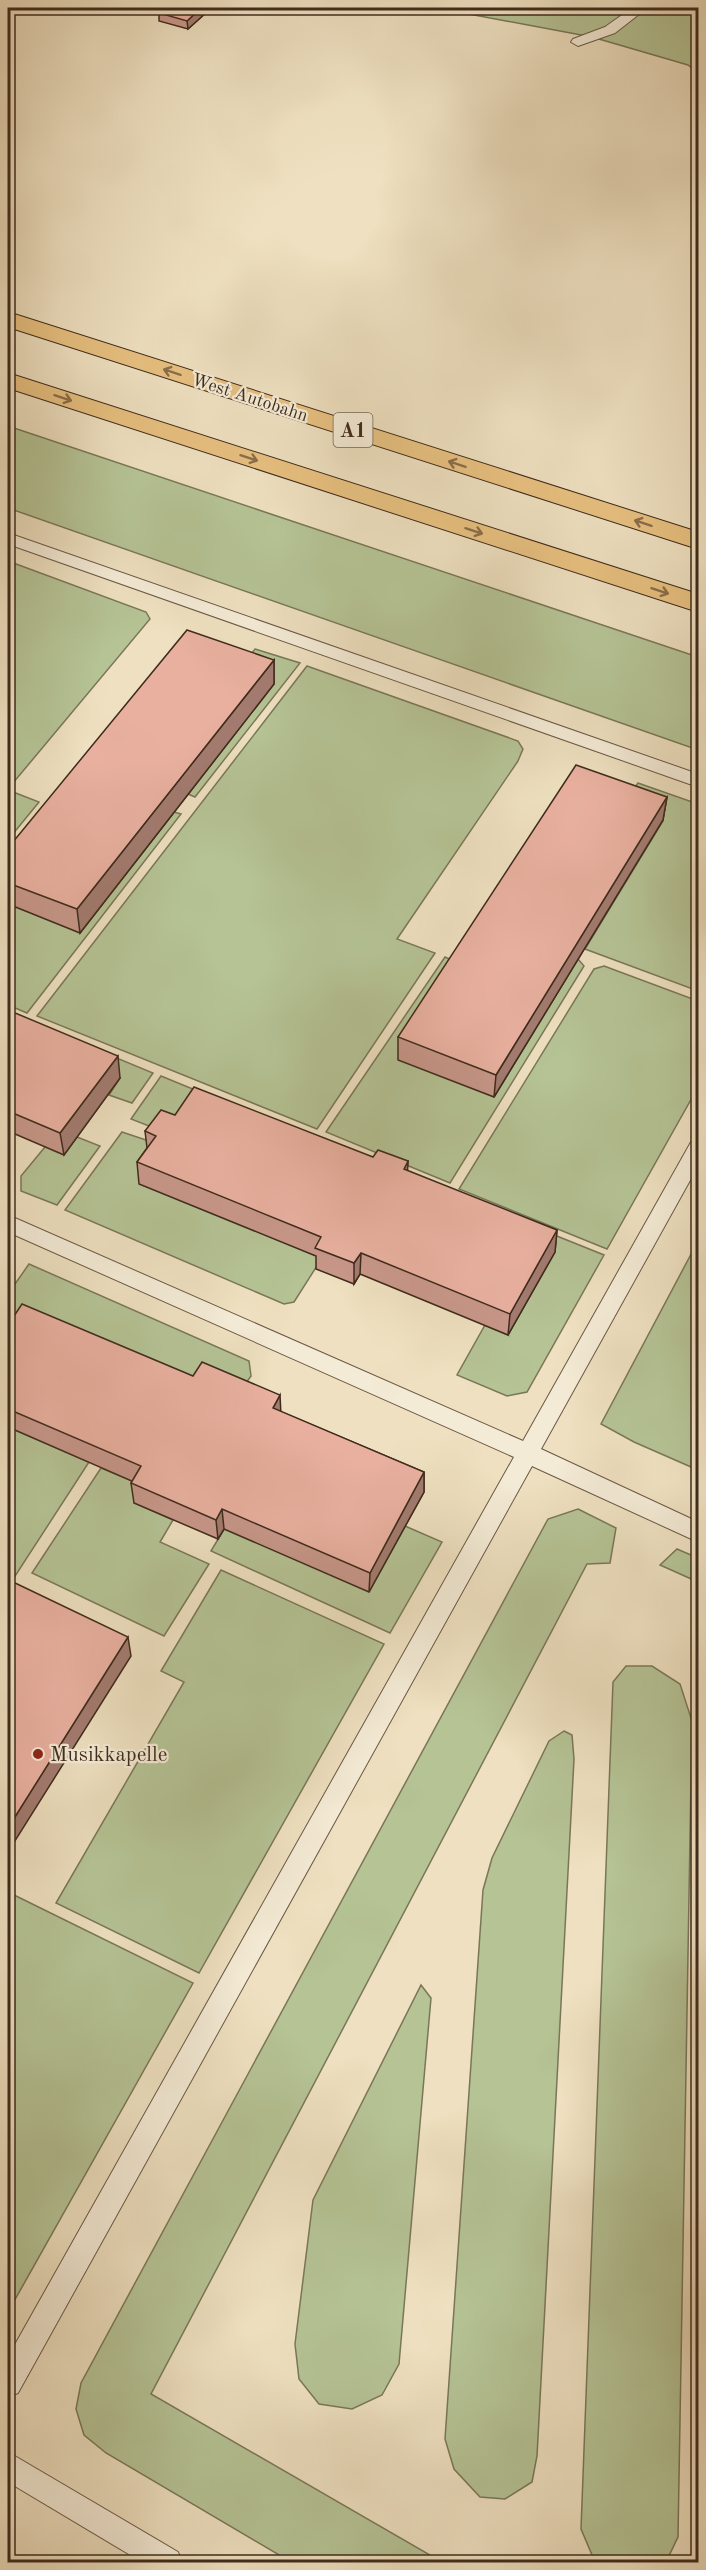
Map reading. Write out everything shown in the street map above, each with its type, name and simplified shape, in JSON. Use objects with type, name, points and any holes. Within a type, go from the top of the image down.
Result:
[{"type":"highway","name":"West Autobahn","points":[[8,319],[699,541]]},
{"type":"highway","points":[[8,380],[699,603]]},
{"type":"lane","points":[[578,42],[610,30],[640,8]]},
{"type":"lane","points":[[8,538],[699,781]]},
{"type":"lane","points":[[8,2383],[699,1148]]},
{"type":"lane","points":[[8,1223],[699,1532]]},
{"type":"lane","points":[[8,2466],[168,2562]]},
{"type":"green space","points":[[448,8],[698,8],[698,73],[688,65],[592,37],[447,10]]},
{"type":"green space","points":[[8,426],[698,657],[698,750],[8,508]]},
{"type":"green space","points":[[8,561],[146,612],[150,619],[8,789]]},
{"type":"green space","points":[[255,649],[300,663],[195,797],[188,794],[238,671]]},
{"type":"green space","points":[[307,666],[518,741],[523,749],[518,761],[397,939],[435,953],[317,1129],[37,1016]]},
{"type":"green space","points":[[638,783],[698,804],[698,991],[585,949],[663,821],[622,806]]},
{"type":"green space","points":[[8,790],[39,802],[8,840]]},
{"type":"green space","points":[[174,812],[181,814],[27,1013],[8,1005],[8,904],[80,932]]},
{"type":"green space","points":[[445,957],[460,964],[578,959],[584,966],[450,1183],[326,1132]]},
{"type":"green space","points":[[604,966],[698,1001],[698,1087],[607,1249],[459,1189],[594,969]]},
{"type":"green space","points":[[8,1013],[153,1073],[132,1103],[109,1095],[120,1078]]},
{"type":"green space","points":[[161,1076],[385,1168],[177,1137],[131,1119]]},
{"type":"green space","points":[[122,1132],[155,1143],[140,1184],[322,1258],[294,1302],[284,1304],[65,1210]]},
{"type":"green space","points":[[77,1137],[100,1146],[57,1205],[21,1191],[21,1176],[45,1147]]},
{"type":"green space","points":[[400,1173],[604,1255],[527,1392],[507,1396],[457,1375],[485,1325],[508,1335]]},
{"type":"green space","points":[[698,1241],[698,1470],[634,1442],[601,1424]]},
{"type":"green space","points":[[29,1264],[249,1361],[251,1376],[237,1396],[8,1353],[8,1294]]},
{"type":"green space","points":[[8,1427],[89,1462],[8,1587]]},
{"type":"green space","points":[[101,1468],[144,1486],[134,1503],[173,1520],[160,1542],[209,1564],[164,1636],[32,1573]]},
{"type":"green space","points":[[578,1509],[616,1528],[610,1563],[587,1564],[151,2394],[442,2562],[291,2562],[106,2453],[84,2435],[76,2409],[81,2383],[548,1519]]},
{"type":"green space","points":[[405,1526],[442,1542],[390,1633],[211,1551],[224,1529]]},
{"type":"green space","points":[[677,1549],[698,1558],[698,1582],[660,1565]]},
{"type":"green space","points":[[221,1570],[384,1644],[199,1973],[56,1903],[184,1682],[161,1671]]},
{"type":"green space","points":[[626,1666],[652,1666],[680,1684],[692,1721],[678,2537],[666,2562],[595,2562],[581,2529],[613,1682]]},
{"type":"green space","points":[[564,1731],[572,1735],[574,1759],[537,2456],[532,2482],[505,2499],[480,2497],[454,2469],[445,2439],[483,1890],[492,1858],[549,1741]]},
{"type":"green space","points":[[12,1894],[193,1983],[8,2312],[8,1901]]},
{"type":"green space","points":[[421,1985],[431,1998],[399,2364],[382,2395],[352,2409],[319,2404],[299,2379],[295,2344],[313,2200]]},
{"type":"building","points":[[164,8],[201,8],[187,21],[159,13]]},
{"type":"building","points":[[187,630],[274,660],[77,909],[8,883],[8,848]]},
{"type":"building","points":[[576,765],[667,797],[496,1075],[398,1037]]},
{"type":"building","points":[[8,1010],[118,1056],[60,1133],[8,1111]]},
{"type":"building","points":[[194,1087],[373,1157],[378,1150],[408,1161],[404,1169],[557,1230],[510,1314],[361,1253],[354,1263],[315,1248],[321,1237],[137,1162],[156,1136],[145,1131],[161,1110],[175,1115]]},
{"type":"building","points":[[22,1304],[193,1376],[202,1362],[280,1395],[273,1408],[424,1472],[370,1573],[222,1509],[216,1520],[131,1483],[141,1466],[8,1409],[8,1325]]},
{"type":"building","name":"Musikkapelle","points":[[13,1582],[128,1637],[8,1828],[8,1591]]},
{"type":"place","name":"Musikkapelle","points":[[38,1754]]}]
